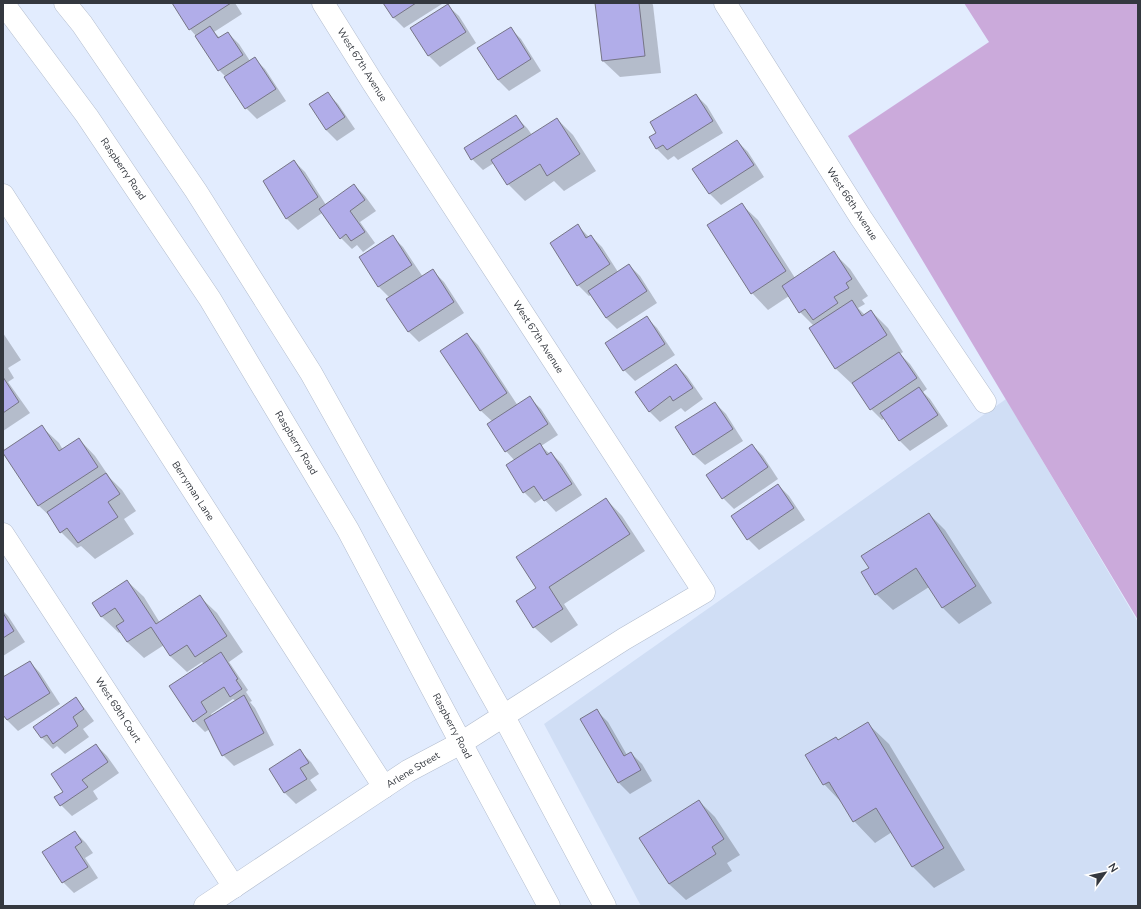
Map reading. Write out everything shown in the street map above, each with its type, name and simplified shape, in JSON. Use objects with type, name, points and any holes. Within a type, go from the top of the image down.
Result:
[{"type":"street","name":"Raspberry Road","points":[[3,3],[87,116],[210,299],[348,530],[549,906]]},
{"type":"street","points":[[65,3],[82,24],[196,191],[311,373],[504,716],[605,906]]},
{"type":"street","name":"West 67th Avenue","points":[[324,3],[373,83],[704,592],[624,639]]},
{"type":"street","name":"West 66th Avenue","points":[[725,3],[861,218],[985,402]]},
{"type":"street","name":"Berryman Lane","points":[[3,195],[384,787]]},
{"type":"street","name":"West 69th Court","points":[[3,534],[234,887]]},
{"type":"street","name":"Arlene Street","points":[[205,906],[408,771],[461,743],[624,639]]},
{"type":"shaded area","points":[[964,3],[1138,3],[1138,620],[848,136],[989,42]]},
{"type":"shaded area","points":[[1006,399],[1138,622],[1138,906],[641,906],[544,724]]},
{"type":"building","points":[[172,3],[231,3],[189,30]]},
{"type":"building","points":[[383,3],[416,3],[393,18]]},
{"type":"building","points":[[595,3],[639,3],[645,56],[602,61]]},
{"type":"building","points":[[448,4],[466,32],[428,56],[410,28]]},
{"type":"building","points":[[210,26],[218,38],[228,32],[243,55],[218,71],[195,36]]},
{"type":"building","points":[[511,27],[531,59],[498,80],[477,48]]},
{"type":"building","points":[[255,57],[276,89],[245,109],[224,77]]},
{"type":"building","points":[[328,92],[345,117],[326,130],[309,104]]},
{"type":"building","points":[[696,94],[713,121],[667,150],[663,145],[656,149],[649,137],[656,133],[650,122]]},
{"type":"building","points":[[516,115],[524,127],[471,160],[464,148]]},
{"type":"building","points":[[557,118],[580,154],[547,176],[540,164],[507,185],[491,160]]},
{"type":"building","points":[[737,140],[754,165],[709,194],[692,169]]},
{"type":"building","points":[[294,160],[318,197],[286,219],[263,181]]},
{"type":"building","points":[[354,184],[365,200],[350,211],[365,232],[351,241],[346,234],[340,239],[319,209]]},
{"type":"building","points":[[742,203],[786,271],[751,294],[707,225]]},
{"type":"building","points":[[578,224],[586,238],[591,235],[610,264],[577,286],[550,243]]},
{"type":"building","points":[[393,235],[412,265],[378,287],[359,257]]},
{"type":"building","points":[[834,251],[852,279],[846,283],[849,288],[834,297],[838,303],[813,320],[805,309],[799,313],[782,286]]},
{"type":"building","points":[[629,264],[647,291],[606,318],[588,291]]},
{"type":"building","points":[[433,269],[454,302],[408,332],[386,299]]},
{"type":"building","points":[[852,300],[862,316],[871,310],[887,335],[835,369],[809,328]]},
{"type":"building","points":[[647,316],[665,344],[623,371],[605,343]]},
{"type":"building","points":[[467,333],[507,393],[480,411],[440,351]]},
{"type":"building","points":[[899,352],[917,378],[870,410],[852,383]]},
{"type":"building","points":[[676,364],[693,388],[673,401],[670,396],[649,412],[635,392]]},
{"type":"building","points":[[3,377],[19,402],[3,413]]},
{"type":"building","points":[[919,387],[938,415],[899,441],[880,413]]},
{"type":"building","points":[[530,396],[548,424],[505,452],[487,424]]},
{"type":"building","points":[[715,402],[733,429],[693,455],[675,427]]},
{"type":"building","points":[[42,425],[59,451],[79,438],[98,467],[38,506],[3,451]]},
{"type":"building","points":[[540,443],[547,455],[551,452],[572,484],[544,501],[534,486],[523,493],[506,465]]},
{"type":"building","points":[[752,444],[768,467],[722,499],[706,475]]},
{"type":"building","points":[[106,473],[120,494],[108,502],[118,517],[78,543],[67,528],[60,533],[47,512]]},
{"type":"building","points":[[778,484],[794,508],[747,540],[731,516]]},
{"type":"building","points":[[606,498],[630,534],[549,587],[563,609],[533,628],[516,601],[536,588],[516,557]]},
{"type":"building","points":[[929,513],[976,586],[942,608],[916,568],[875,595],[861,572],[869,568],[861,556]]},
{"type":"building","points":[[127,580],[156,624],[200,595],[227,636],[195,657],[187,645],[170,656],[151,627],[127,642],[116,626],[124,621],[115,608],[101,617],[92,603]]},
{"type":"building","points":[[3,613],[14,631],[3,638]]},
{"type":"building","points":[[221,652],[238,679],[236,680],[242,689],[230,697],[224,687],[201,702],[207,712],[193,722],[169,686]]},
{"type":"building","points":[[30,661],[50,693],[7,720],[3,715],[3,677]]},
{"type":"building","points":[[244,695],[264,733],[222,756],[204,720]]},
{"type":"building","points":[[76,697],[84,709],[73,717],[78,726],[53,744],[47,735],[41,738],[33,727]]},
{"type":"building","points":[[597,709],[624,756],[631,752],[641,770],[618,783],[580,719]]},
{"type":"building","points":[[868,722],[944,848],[912,867],[876,808],[853,822],[829,782],[823,785],[805,755],[836,737],[838,740]]},
{"type":"building","points":[[96,744],[108,762],[82,780],[88,787],[60,806],[54,797],[63,792],[51,774]]},
{"type":"building","points":[[300,749],[309,763],[300,768],[307,779],[284,793],[269,769]]},
{"type":"building","points":[[699,800],[724,839],[712,847],[716,854],[669,884],[639,838]]},
{"type":"building","points":[[75,831],[82,842],[75,847],[88,867],[62,883],[42,852]]}]
